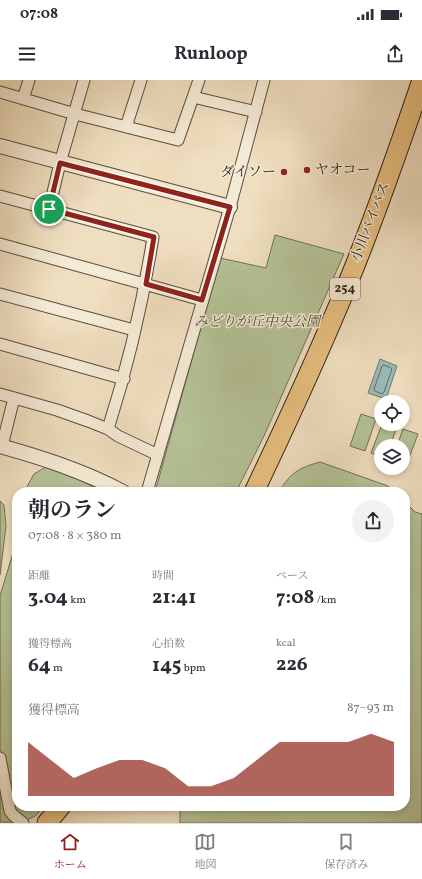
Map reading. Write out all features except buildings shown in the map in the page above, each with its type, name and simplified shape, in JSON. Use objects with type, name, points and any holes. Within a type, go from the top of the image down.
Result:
[{"type":"highway","name":"小川バイパス","points":[[256,487],[341,301],[401,141],[422,80]]},
{"type":"highway","points":[[47,823],[57,811]]},
{"type":"street","points":[[23,99],[29,80]]},
{"type":"street","points":[[49,209],[60,163],[84,80]]},
{"type":"street","points":[[126,126],[141,80]]},
{"type":"street","points":[[0,92],[75,114],[178,140],[198,80]]},
{"type":"street","points":[[149,487],[230,207],[264,80]]},
{"type":"street","points":[[193,97],[256,112]]},
{"type":"street","points":[[0,146],[230,207]]},
{"type":"street","points":[[0,196],[154,237],[146,284],[134,330],[124,379],[108,430]]},
{"type":"street","points":[[0,244],[202,300]]},
{"type":"street","points":[[0,294],[134,330]]},
{"type":"street","points":[[0,344],[124,379]]},
{"type":"street","points":[[0,394],[56,410],[108,430],[158,456]]},
{"type":"street","points":[[14,398],[1,446],[55,462],[91,476],[113,487]]},
{"type":"street","points":[[0,758],[10,811],[23,823]]},
{"type":"green space","name":"みどりが丘中央公園","points":[[275,235],[344,254],[264,436],[238,487],[156,487],[220,258],[266,268]]},
{"type":"green space","points":[[361,414],[374,418],[374,425],[365,451],[350,446]]},
{"type":"green space","points":[[379,431],[396,431],[393,439],[376,439]]},
{"type":"green space","points":[[402,431],[409,431],[418,434],[410,455],[410,439],[399,439]]},
{"type":"green space","points":[[374,445],[374,454],[371,453]]},
{"type":"green space","points":[[320,462],[389,487],[283,487],[292,475],[306,466]]},
{"type":"green space","points":[[49,465],[70,474],[93,487],[27,487],[34,474]]},
{"type":"green space","points":[[0,501],[4,505],[6,526],[0,575]]},
{"type":"green space","points":[[410,507],[415,512],[422,514],[422,823],[180,823],[180,811],[410,811]]},
{"type":"green space","points":[[12,556],[12,811],[40,811],[32,818],[4,822],[0,822],[0,596]]},
{"type":"water","points":[[380,359],[397,366],[387,395],[374,395],[368,393]]},
{"type":"place","name":"ヤオコー","points":[[307,170]]},
{"type":"place","name":"ダイソー","points":[[284,172]]},
{"type":"route","points":[[60,163],[230,207],[202,300],[146,284],[154,237],[49,209],[60,163]]}]
